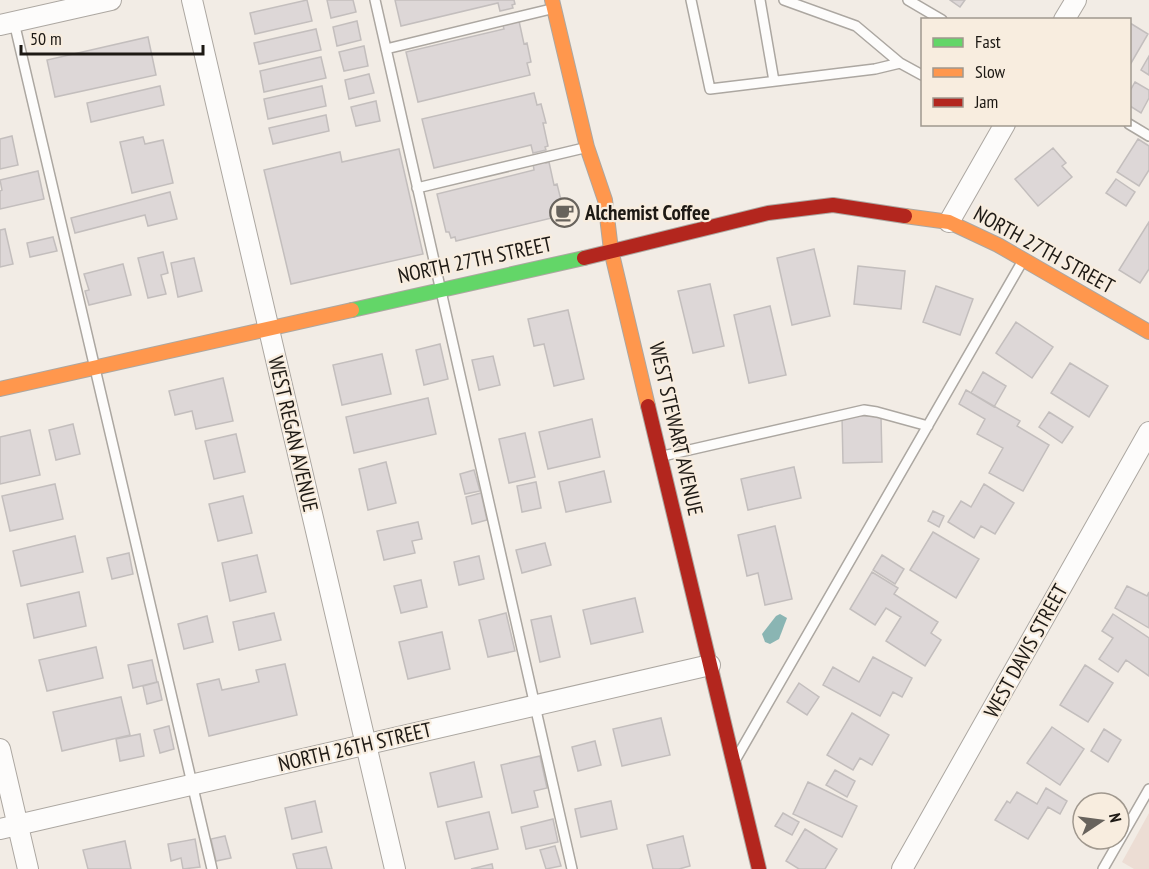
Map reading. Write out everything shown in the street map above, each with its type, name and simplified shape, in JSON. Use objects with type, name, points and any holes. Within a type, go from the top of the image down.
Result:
[{"type":"street","points":[[7,24],[111,0]]},
{"type":"street","name":"WEST REGAN AVENUE","points":[[192,0],[395,869]]},
{"type":"street","points":[[1065,18],[1076,0]]},
{"type":"street","name":"WEST STEWART AVENUE","points":[[553,4],[586,147],[605,200],[611,250],[759,869]]},
{"type":"street","points":[[949,222],[1004,126]]},
{"type":"street","name":"NORTH 27TH STREET","points":[[0,389],[580,259],[768,213],[833,205],[949,222],[1023,260],[1149,332]]},
{"type":"street","name":"WEST DAVIS STREET","points":[[902,869],[1149,432]]},
{"type":"street","name":"NORTH 26TH STREET","points":[[9,827],[710,665]]},
{"type":"street","points":[[0,749],[9,827],[28,869]]},
{"type":"lane","points":[[375,0],[572,869]]},
{"type":"lane","points":[[691,0],[710,89],[875,69],[900,63]]},
{"type":"lane","points":[[760,0],[774,81]]},
{"type":"lane","points":[[784,0],[856,26],[900,63],[921,74]]},
{"type":"lane","points":[[908,0],[939,18]]},
{"type":"lane","points":[[386,49],[553,4]]},
{"type":"lane","points":[[7,24],[94,368],[212,869]]},
{"type":"lane","points":[[1131,125],[1149,136]]},
{"type":"lane","points":[[417,188],[586,147]]},
{"type":"lane","points":[[733,764],[1023,260]]},
{"type":"lane","points":[[660,457],[864,410],[928,426]]},
{"type":"lane","points":[[1103,869],[1149,789]]},
{"type":"shaded area","points":[[1149,813],[1149,869],[1134,869],[1122,862],[1128,851],[1131,851],[1131,846]]},
{"type":"water","points":[[780,614],[787,618],[779,639],[770,644],[765,642],[762,634]]},
{"type":"building","points":[[307,0],[312,21],[255,34],[250,13]]},
{"type":"building","points":[[327,0],[353,0],[356,12],[331,18]]},
{"type":"building","points":[[395,0],[514,0],[515,4],[512,5],[513,8],[500,11],[498,3],[401,26]]},
{"type":"building","points":[[950,0],[965,0],[960,7]]},
{"type":"building","points":[[357,21],[361,40],[337,46],[333,27]]},
{"type":"building","points":[[519,21],[531,62],[527,63],[530,75],[418,102],[406,52],[504,29],[502,22]]},
{"type":"building","points":[[1131,24],[1148,34],[1131,63]]},
{"type":"building","points":[[316,29],[321,50],[259,64],[254,43]]},
{"type":"building","points":[[148,37],[156,75],[55,97],[47,60]]},
{"type":"building","points":[[364,46],[368,66],[344,71],[339,52]]},
{"type":"building","points":[[1149,56],[1149,75],[1141,70]]},
{"type":"building","points":[[321,57],[326,78],[264,92],[260,71]]},
{"type":"building","points":[[369,74],[374,93],[349,99],[345,80]]},
{"type":"building","points":[[1135,82],[1149,90],[1149,98],[1141,113],[1131,107],[1131,89]]},
{"type":"building","points":[[160,86],[164,105],[91,122],[87,103]]},
{"type":"building","points":[[322,86],[326,106],[268,119],[264,99]]},
{"type":"building","points":[[534,93],[537,105],[541,104],[546,123],[543,123],[548,146],[545,147],[546,150],[533,153],[531,145],[434,168],[422,119]]},
{"type":"building","points":[[376,101],[380,121],[356,126],[351,107]]},
{"type":"building","points":[[326,115],[329,131],[273,144],[269,128]]},
{"type":"building","points":[[12,136],[18,165],[0,169],[0,139]]},
{"type":"building","points":[[143,137],[145,144],[163,140],[173,183],[132,193],[120,142]]},
{"type":"building","points":[[1138,139],[1149,146],[1149,170],[1139,186],[1117,172]]},
{"type":"building","points":[[1053,148],[1066,163],[1062,166],[1072,177],[1038,206],[1015,179]]},
{"type":"building","points":[[399,149],[423,254],[291,284],[264,170],[340,152],[342,162]]},
{"type":"building","points":[[545,160],[546,163],[549,162],[554,185],[557,184],[562,204],[558,205],[560,216],[456,241],[455,237],[451,238],[449,232],[446,232],[437,194],[534,170],[533,163]]},
{"type":"building","points":[[38,171],[44,199],[0,209],[0,191],[2,190],[0,180]]},
{"type":"building","points":[[1116,179],[1135,192],[1126,206],[1106,193]]},
{"type":"building","points":[[170,192],[177,219],[148,226],[145,215],[75,233],[71,218]]},
{"type":"building","points":[[1149,222],[1149,269],[1140,283],[1119,270]]},
{"type":"building","points":[[5,229],[13,264],[0,267],[0,230]]},
{"type":"building","points":[[53,237],[57,251],[30,257],[27,243]]},
{"type":"building","points":[[814,249],[830,316],[792,325],[777,258]]},
{"type":"building","points":[[163,252],[168,273],[161,275],[166,294],[148,298],[138,258]]},
{"type":"building","points":[[194,258],[202,291],[178,297],[171,263]]},
{"type":"building","points":[[123,264],[131,295],[89,305],[85,291],[89,290],[84,274]]},
{"type":"building","points":[[858,266],[905,271],[901,309],[854,304]]},
{"type":"building","points":[[710,284],[724,346],[693,353],[678,291]]},
{"type":"building","points":[[936,286],[973,299],[960,335],[923,322]]},
{"type":"building","points":[[770,306],[786,375],[749,383],[734,315]]},
{"type":"building","points":[[568,310],[584,379],[554,386],[544,344],[534,346],[528,319]]},
{"type":"building","points":[[1016,322],[1053,347],[1032,378],[996,353]]},
{"type":"building","points":[[440,344],[448,379],[424,385],[416,350]]},
{"type":"building","points":[[382,354],[391,394],[342,405],[333,365]]},
{"type":"building","points":[[493,356],[500,385],[479,390],[472,360]]},
{"type":"building","points":[[1070,363],[1108,386],[1089,417],[1051,393]]},
{"type":"building","points":[[983,372],[1006,386],[994,407],[971,393]]},
{"type":"building","points":[[223,378],[233,421],[196,429],[192,411],[175,415],[169,391]]},
{"type":"building","points":[[966,390],[1020,421],[1017,426],[1049,445],[1023,491],[989,473],[1003,448],[977,434],[985,419],[959,404]]},
{"type":"building","points":[[428,398],[436,434],[354,453],[346,417]]},
{"type":"building","points":[[1049,412],[1073,427],[1062,443],[1039,427]]},
{"type":"building","points":[[842,416],[881,416],[882,462],[843,463]]},
{"type":"building","points":[[592,419],[600,457],[548,469],[539,432]]},
{"type":"building","points":[[73,424],[80,454],[56,460],[49,430]]},
{"type":"building","points":[[30,430],[40,475],[0,484],[0,437]]},
{"type":"building","points":[[525,433],[535,477],[509,483],[499,439]]},
{"type":"building","points":[[236,434],[245,472],[214,479],[205,441]]},
{"type":"building","points":[[386,462],[396,503],[368,510],[359,469]]},
{"type":"building","points":[[794,467],[801,498],[748,510],[741,479]]},
{"type":"building","points":[[474,470],[480,491],[465,494],[460,474]]},
{"type":"building","points":[[604,471],[611,502],[566,512],[559,482]]},
{"type":"building","points":[[536,482],[541,508],[522,512],[517,486]]},
{"type":"building","points":[[55,484],[63,519],[10,531],[2,496]]},
{"type":"building","points":[[984,484],[1014,503],[995,534],[981,526],[974,538],[948,522],[961,501],[971,507]]},
{"type":"building","points":[[481,493],[487,520],[472,524],[466,497]]},
{"type":"building","points":[[243,496],[252,533],[218,541],[209,504]]},
{"type":"building","points":[[933,511],[944,516],[939,527],[928,521]]},
{"type":"building","points":[[418,522],[422,539],[412,541],[415,553],[384,560],[377,531]]},
{"type":"building","points":[[775,526],[792,599],[765,605],[758,573],[747,576],[738,535]]},
{"type":"building","points":[[933,532],[979,559],[956,598],[910,570]]},
{"type":"building","points":[[75,536],[83,572],[21,586],[13,551]]},
{"type":"building","points":[[545,543],[551,565],[522,573],[516,550]]},
{"type":"building","points":[[129,553],[133,574],[112,579],[107,558]]},
{"type":"building","points":[[257,555],[266,592],[230,601],[222,563]]},
{"type":"building","points":[[882,555],[904,569],[895,584],[873,570]]},
{"type":"building","points":[[479,556],[484,579],[459,585],[454,562]]},
{"type":"building","points":[[872,572],[898,588],[894,594],[938,622],[931,633],[941,640],[925,666],[886,641],[901,617],[886,608],[875,625],[850,609]]},
{"type":"building","points":[[421,580],[427,607],[401,613],[394,586]]},
{"type":"building","points":[[1127,586],[1147,596],[1149,592],[1149,628],[1115,608]]},
{"type":"building","points":[[79,592],[86,626],[34,638],[27,604]]},
{"type":"building","points":[[635,598],[643,632],[591,644],[583,610]]},
{"type":"building","points":[[274,613],[281,640],[239,650],[233,622]]},
{"type":"building","points":[[506,613],[515,651],[488,657],[479,620]]},
{"type":"building","points":[[1113,614],[1149,638],[1149,676],[1126,660],[1118,672],[1099,659],[1113,638],[1102,631]]},
{"type":"building","points":[[207,616],[213,642],[184,649],[178,624]]},
{"type":"building","points":[[551,616],[560,657],[540,662],[531,620]]},
{"type":"building","points":[[442,632],[450,669],[408,679],[399,642]]},
{"type":"building","points":[[96,647],[103,678],[47,691],[39,660]]},
{"type":"building","points":[[873,657],[912,678],[902,697],[893,692],[880,716],[823,685],[833,667],[859,682]]},
{"type":"building","points":[[152,660],[157,682],[133,688],[128,665]]},
{"type":"building","points":[[285,664],[297,715],[209,736],[197,684],[219,679],[222,690],[259,682],[256,670]]},
{"type":"building","points":[[1085,665],[1113,683],[1088,722],[1060,705]]},
{"type":"building","points":[[158,682],[162,700],[147,704],[143,686]]},
{"type":"building","points":[[799,683],[819,697],[807,715],[787,702]]},
{"type":"building","points":[[121,697],[130,735],[62,751],[53,712]]},
{"type":"building","points":[[852,713],[889,735],[872,765],[860,758],[853,770],[827,755]]},
{"type":"building","points":[[661,718],[670,755],[622,766],[613,729]]},
{"type":"building","points":[[169,726],[174,749],[160,753],[154,730]]},
{"type":"building","points":[[1052,727],[1084,749],[1060,785],[1027,763]]},
{"type":"building","points":[[1104,729],[1121,740],[1108,762],[1091,751]]},
{"type":"building","points":[[140,734],[144,756],[120,761],[116,739]]},
{"type":"building","points":[[595,741],[601,765],[578,771],[572,747]]},
{"type":"building","points":[[540,756],[547,788],[534,791],[538,807],[512,813],[501,765]]},
{"type":"building","points":[[474,762],[482,797],[438,807],[430,773]]},
{"type":"building","points":[[835,770],[855,781],[847,797],[826,785]]},
{"type":"building","points":[[808,782],[857,806],[842,837],[793,814]]},
{"type":"building","points":[[1046,788],[1067,801],[1060,814],[1048,807],[1028,839],[995,820],[1007,801],[1010,803],[1017,792],[1037,804]]},
{"type":"building","points":[[315,801],[322,832],[292,839],[285,808]]},
{"type":"building","points":[[611,801],[617,829],[581,837],[575,809]]},
{"type":"building","points":[[489,812],[498,849],[455,859],[446,822]]},
{"type":"building","points":[[783,813],[799,822],[792,835],[775,826]]},
{"type":"building","points":[[553,819],[558,842],[526,849],[521,827]]},
{"type":"building","points":[[805,829],[837,849],[825,869],[799,869],[786,861]]},
{"type":"building","points":[[225,836],[231,858],[216,861],[211,839]]},
{"type":"building","points":[[683,836],[690,866],[679,869],[653,869],[647,845]]},
{"type":"building","points":[[195,839],[200,867],[183,869],[181,858],[171,861],[168,844]]},
{"type":"building","points":[[125,841],[131,869],[88,869],[83,850]]},
{"type":"building","points":[[555,846],[561,866],[546,869],[540,850]]},
{"type":"building","points":[[326,847],[332,869],[297,869],[293,854]]},
{"type":"building","points":[[492,864],[493,869],[471,869]]},
{"type":"traffic: fast","points":[[352,310],[584,258]]},
{"type":"traffic: slow","points":[[552,0],[587,147],[605,200],[611,250],[648,406]]},
{"type":"traffic: slow","points":[[905,216],[949,222],[998,245],[1149,332]]},
{"type":"traffic: slow","points":[[0,389],[352,310]]},
{"type":"traffic: jam","points":[[584,258],[768,213],[833,205],[905,216]]},
{"type":"traffic: jam","points":[[648,406],[759,869]]},
{"type":"place","name":"Alchemist Coffee","points":[[564,213]]}]
